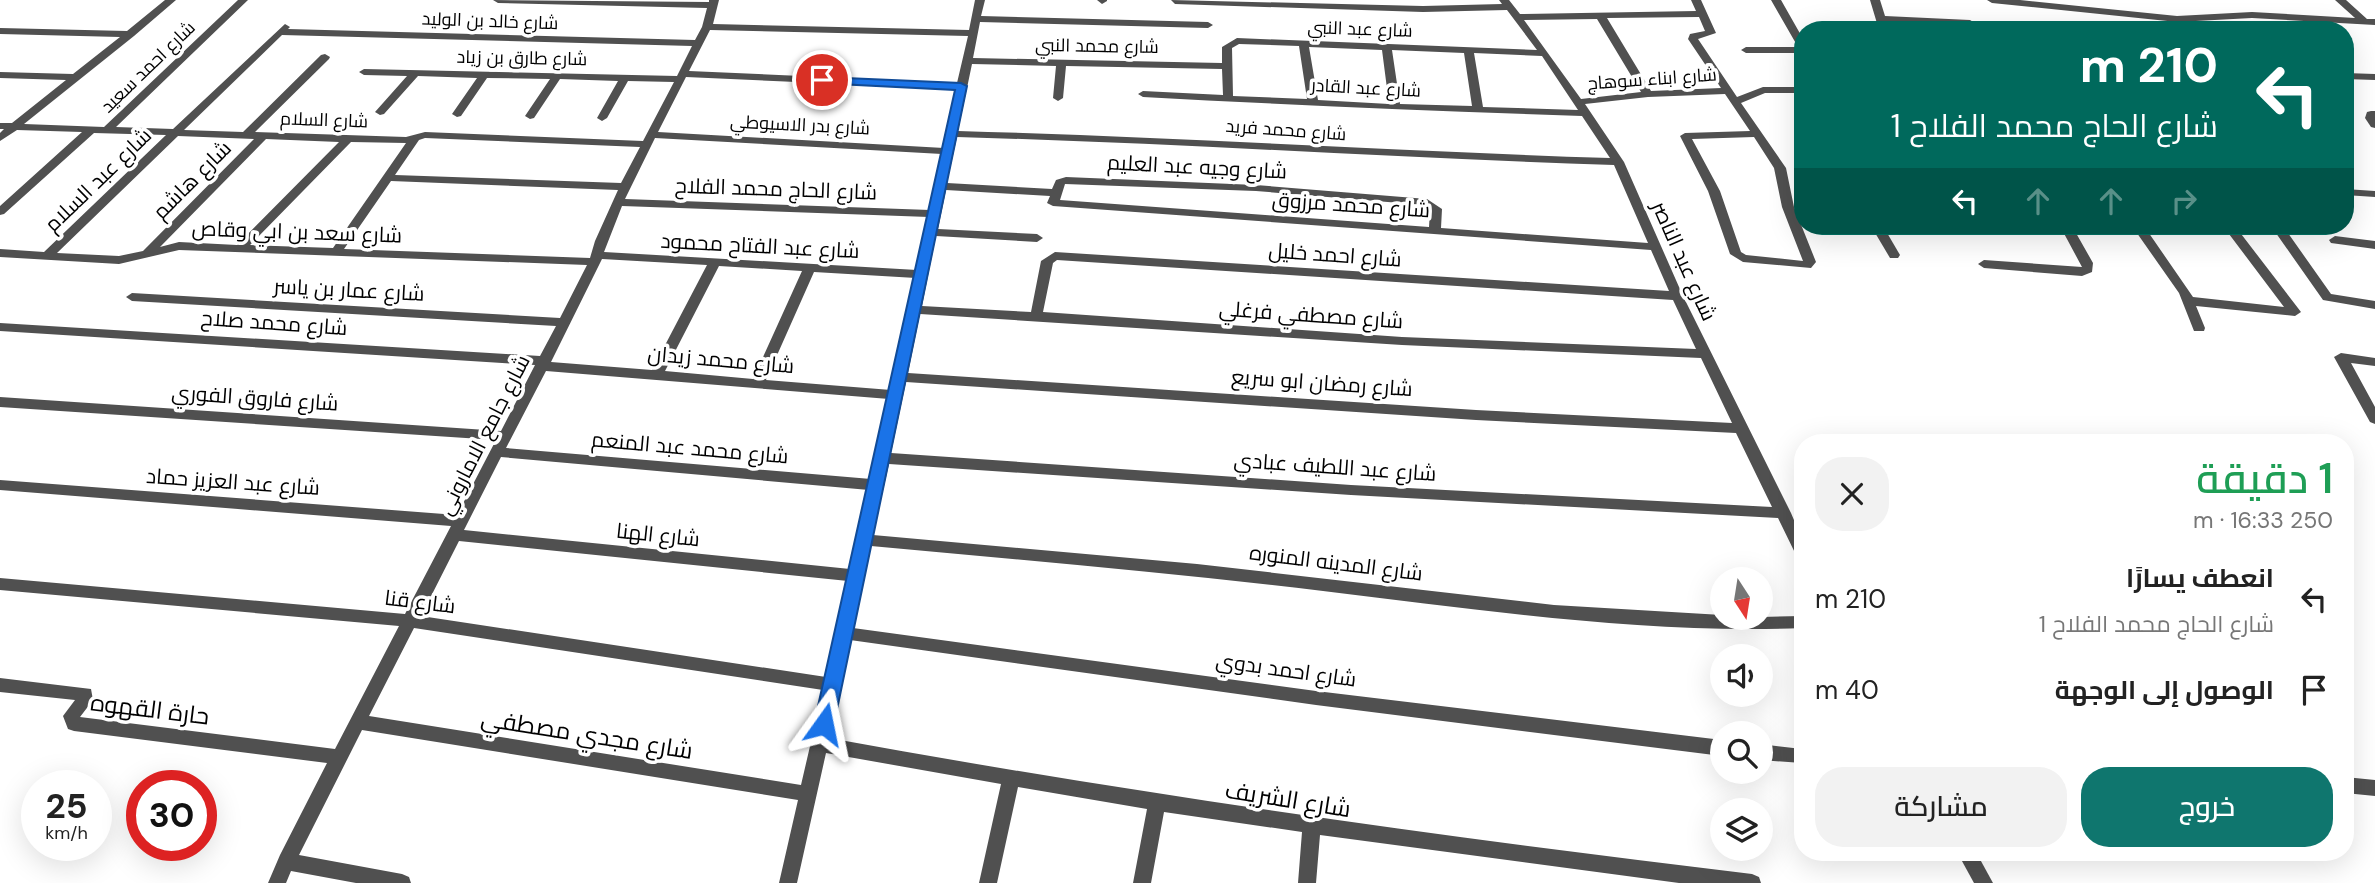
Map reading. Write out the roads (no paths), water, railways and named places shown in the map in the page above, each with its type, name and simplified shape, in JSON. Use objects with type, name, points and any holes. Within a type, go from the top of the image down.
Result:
[{"type":"street","points":[[0,138],[171,0]]},
{"type":"street","name":"شارع احمد سعيد","points":[[107,130],[243,0]]},
{"type":"street","points":[[498,0],[713,2]]},
{"type":"street","points":[[788,883],[897,395],[979,0]]},
{"type":"street","points":[[1696,0],[1711,33],[1693,36],[1693,39],[1783,174],[1788,207],[1794,222]]},
{"type":"street","points":[[1776,0],[1794,33]]},
{"type":"street","points":[[1875,0],[1881,19],[1926,21]]},
{"type":"street","points":[[1992,0],[2058,3],[2177,19],[2252,15],[2353,21]]},
{"type":"street","points":[[2340,0],[2370,22],[2375,31]]},
{"type":"street","points":[[1175,1],[1423,9],[1511,8],[1599,14],[1702,14]]},
{"type":"street","name":"شارع جامع الاماروني","points":[[278,883],[285,862],[499,452],[596,259],[625,187],[707,27],[713,2]]},
{"type":"street","name":"شارع عبد الناصر","points":[[1511,8],[1545,53],[1618,162],[1677,296],[1794,535]]},
{"type":"street","points":[[1599,14],[1648,94]]},
{"type":"street","points":[[707,27],[1209,25]]},
{"type":"street","name":"شارع خالد بن الوليد","points":[[176,132],[284,28],[699,43]]},
{"type":"street","points":[[0,31],[131,34]]},
{"type":"street","name":"شارع عبد النبي","points":[[1227,66],[1227,47],[1233,42],[1545,53]]},
{"type":"street","points":[[1304,44],[1313,103]]},
{"type":"street","points":[[1387,48],[1395,107]]},
{"type":"street","points":[[1746,50],[1794,48]]},
{"type":"street","points":[[1469,50],[1479,111]]},
{"type":"street","points":[[246,135],[325,57]]},
{"type":"street","name":"شارع محمد النبي","points":[[967,61],[1227,66]]},
{"type":"street","points":[[1058,98],[1062,63]]},
{"type":"street","points":[[1227,66],[1228,99]]},
{"type":"street","name":"شارع طارق بن زياد","points":[[364,72],[681,77],[961,86]]},
{"type":"street","points":[[380,112],[414,74]]},
{"type":"street","points":[[0,75],[77,77]]},
{"type":"street","points":[[457,114],[484,75]]},
{"type":"street","points":[[530,116],[557,76]]},
{"type":"street","points":[[2354,76],[2375,77]]},
{"type":"street","points":[[602,118],[625,78]]},
{"type":"street","points":[[1735,102],[1763,90],[1794,90]]},
{"type":"street","name":"شارع ابناء سوهاج","points":[[1578,102],[1648,94],[1728,91]]},
{"type":"street","name":"شارع عبد القادر","points":[[1143,94],[1479,111],[1586,113]]},
{"type":"street","points":[[2375,114],[2371,114],[2370,118],[2375,125]]},
{"type":"street","name":"شارع السلام","points":[[0,126],[348,139],[415,138],[425,135],[648,140]]},
{"type":"street","points":[[0,212],[92,129]]},
{"type":"street","name":"شارع عبد السلام","points":[[48,255],[176,132]]},
{"type":"street","name":"شارع محمد فريد","points":[[951,134],[1134,139],[1408,155],[1618,162]]},
{"type":"street","points":[[1758,134],[1685,136],[1714,191],[1736,254],[1743,258],[1804,265],[1810,262],[1799,235]]},
{"type":"street","name":"شارع هاشم","points":[[148,252],[264,135]]},
{"type":"street","points":[[336,252],[415,138]]},
{"type":"street","points":[[239,249],[348,139]]},
{"type":"street","name":"شارع بدر الاسيوطي","points":[[648,140],[947,151]]},
{"type":"street","points":[[388,178],[625,187]]},
{"type":"street","name":"شارع وجيه عبد العليم","points":[[940,186],[1056,193],[1060,182],[1067,180],[1256,188],[1419,201],[1434,205],[1436,230]]},
{"type":"street","name":"شارع محمد مرزوق","points":[[1056,193],[1054,205],[1198,212],[1657,247]]},
{"type":"street","points":[[2354,193],[2375,194]]},
{"type":"street","name":"شارع الحاج محمد الفلاح","points":[[618,202],[934,214]]},
{"type":"street","points":[[930,232],[1037,238]]},
{"type":"street","points":[[1882,235],[1894,255]]},
{"type":"street","points":[[1984,264],[2082,272],[2088,269],[2087,262],[2071,235]]},
{"type":"street","points":[[2145,235],[2179,282],[2199,328]]},
{"type":"street","points":[[2188,302],[2295,313],[2236,235]]},
{"type":"street","points":[[2283,235],[2327,297],[2375,305]]},
{"type":"street","points":[[2335,240],[2375,245]]},
{"type":"street","name":"شارع سعد بن ابي وقاص","points":[[0,253],[119,260],[178,246],[596,259]]},
{"type":"street","name":"شارع احمد خليل","points":[[1036,316],[1047,261],[1055,256],[1677,296]]},
{"type":"street","name":"شارع عبد الفتاح محمود","points":[[596,259],[715,262],[921,274]]},
{"type":"street","points":[[656,375],[715,262]]},
{"type":"street","points":[[757,384],[809,268]]},
{"type":"street","name":"شارع عمار بن ياسر","points":[[132,297],[565,321]]},
{"type":"street","name":"شارع مصطفي فرغلي","points":[[914,310],[1402,341],[1706,354]]},
{"type":"street","name":"شارع محمد صلاح","points":[[0,327],[544,364]]},
{"type":"street","points":[[2375,362],[2341,357],[2375,419]]},
{"type":"street","name":"شارع محمد زيدان","points":[[544,364],[897,395]]},
{"type":"street","name":"شارع رمضان ابو سريع","points":[[900,377],[1476,415],[1742,428]]},
{"type":"street","name":"شارع فاروق الفوري","points":[[0,402],[507,436]]},
{"type":"street","name":"شارع محمد عبد المنعم","points":[[499,452],[877,485]]},
{"type":"street","name":"شارع عبد اللطيف عبادي","points":[[883,458],[1365,491],[1784,513]]},
{"type":"street","name":"شارع عبد العزيز حماد","points":[[0,485],[463,521]]},
{"type":"street","name":"شارع الهنا","points":[[456,535],[857,576]]},
{"type":"street","name":"شارع المدينه المنوره","points":[[865,540],[1198,570],[1597,616],[1677,621],[1794,622]]},
{"type":"street","name":"شارع قنا","points":[[0,584],[411,621],[833,685]]},
{"type":"street","name":"شارع احمد بدوي","points":[[844,633],[1303,696],[1710,747]]},
{"type":"street","name":"حارة القهوه","points":[[0,685],[85,694],[85,700],[71,716],[74,724],[341,757]]},
{"type":"street","name":"شارع مجدي مصطفي","points":[[358,722],[807,794]]},
{"type":"street","name":"شارع الشريف","points":[[820,744],[1011,780],[1311,828],[1752,883]]},
{"type":"street","points":[[1773,753],[1794,755]]},
{"type":"street","points":[[988,883],[1011,780]]},
{"type":"street","points":[[2354,786],[2375,788]]},
{"type":"street","points":[[1142,883],[1157,803]]},
{"type":"street","points":[[1307,883],[1311,828]]},
{"type":"street","points":[[1971,861],[1984,883]]},
{"type":"street","points":[[285,862],[402,883]]}]
